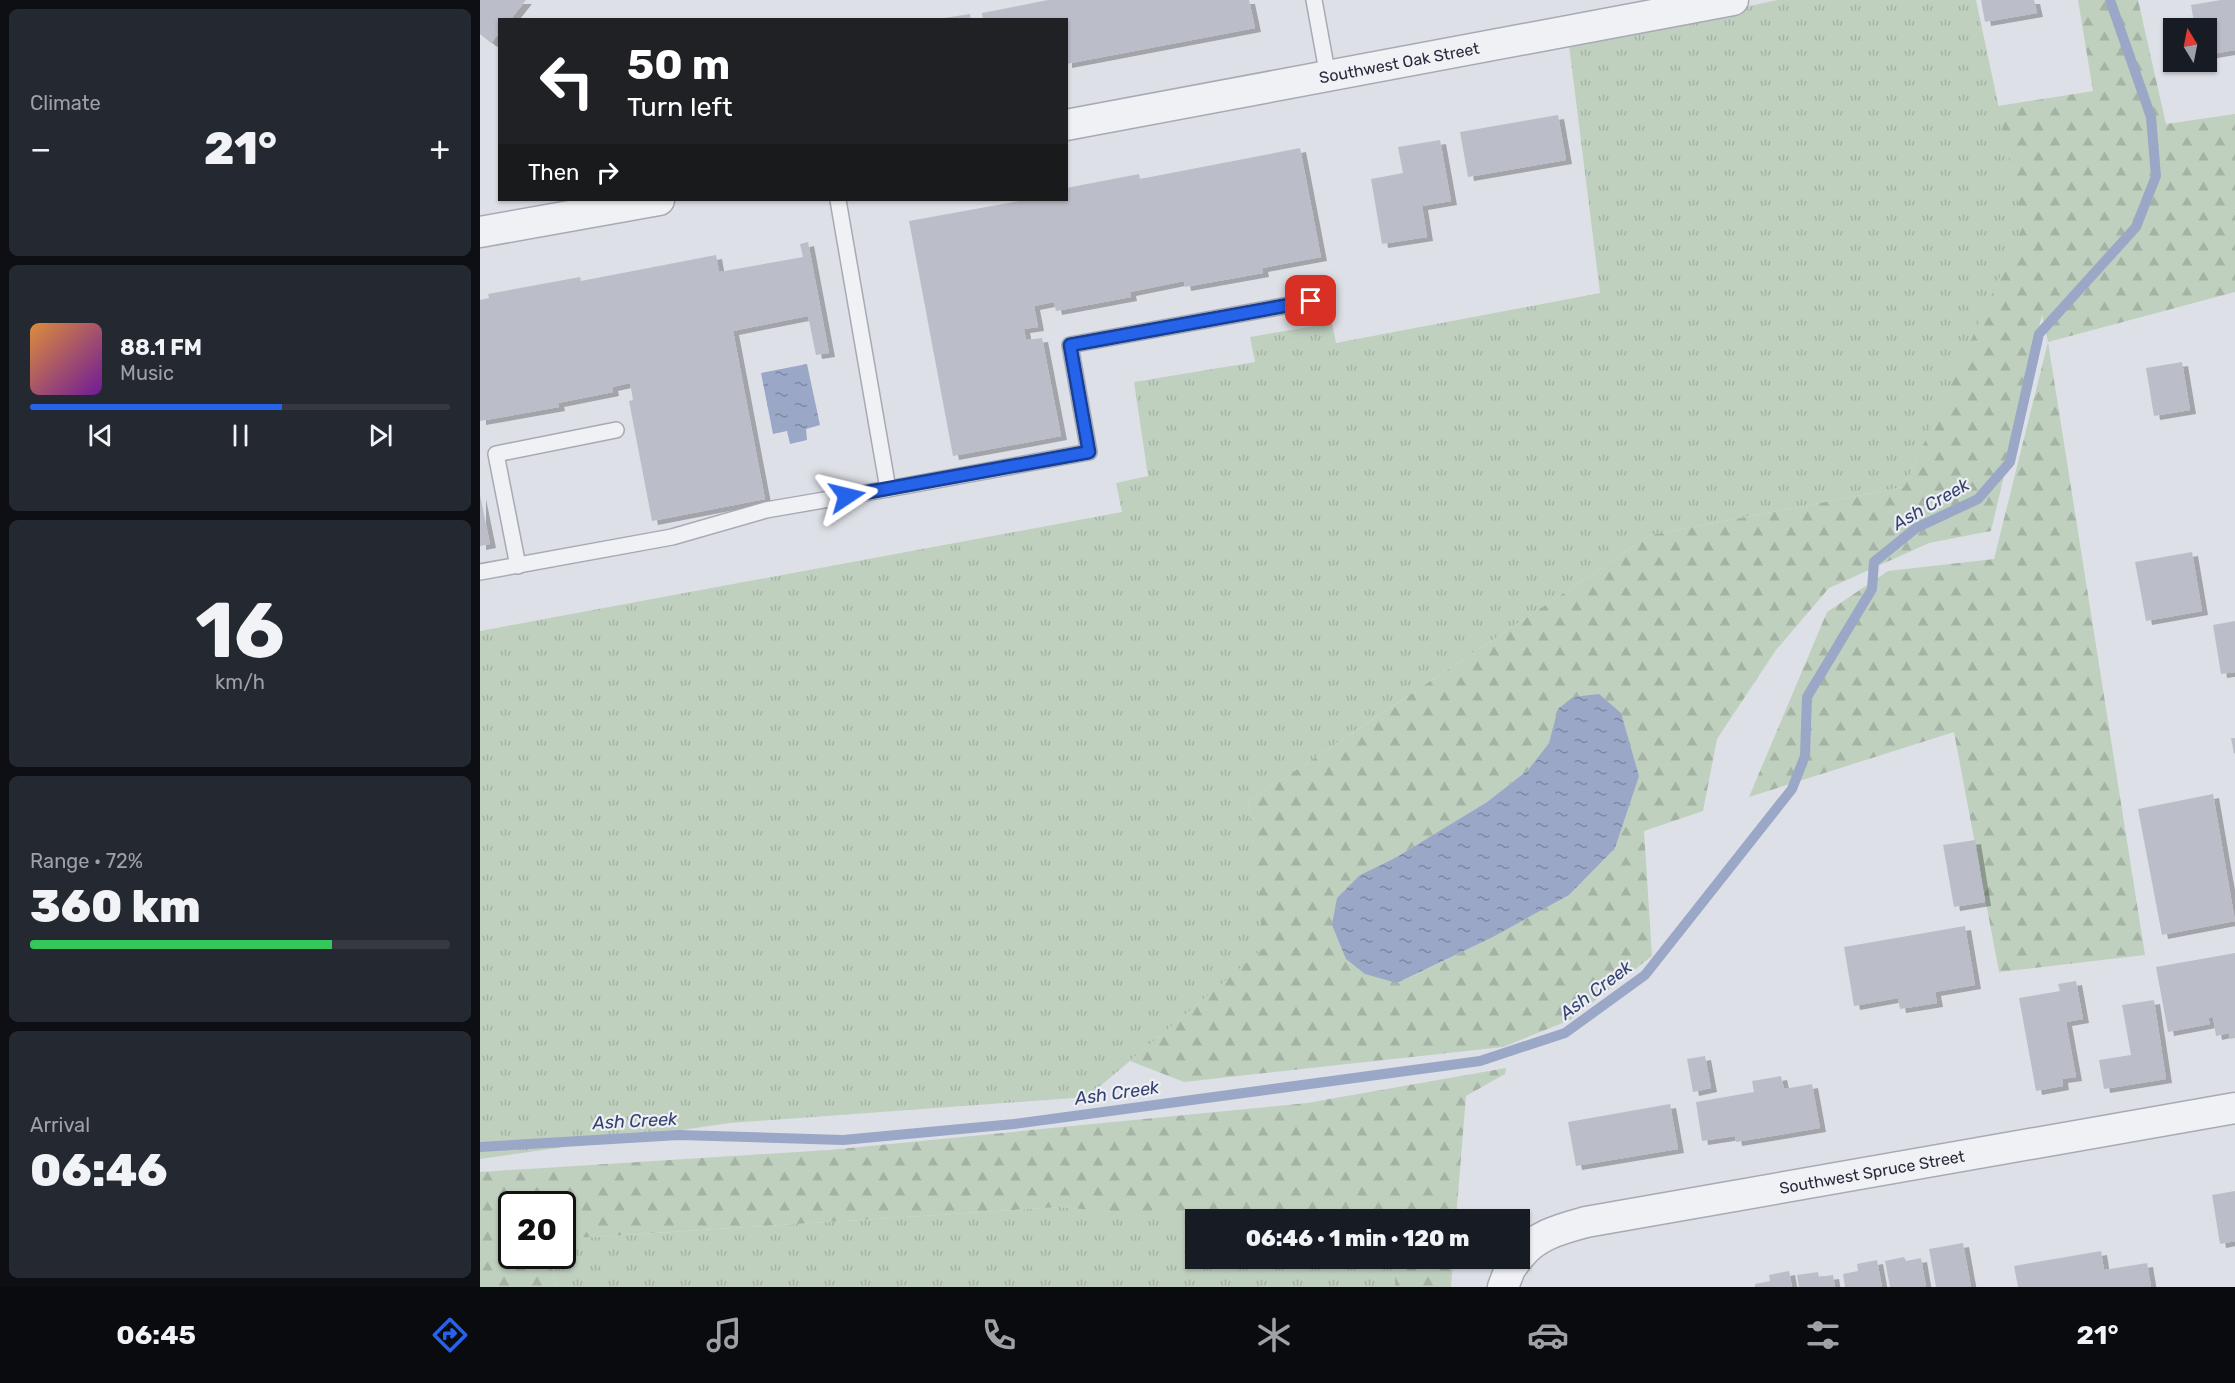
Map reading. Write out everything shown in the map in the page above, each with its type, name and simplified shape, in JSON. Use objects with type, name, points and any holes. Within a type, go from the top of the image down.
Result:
[{"type":"street","name":"Southwest Oak Street","points":[[1068,125],[1733,0]]},
{"type":"street","points":[[480,232],[653,201]]},
{"type":"street","name":"Southwest Spruce Street","points":[[1530,1243],[1556,1230],[1586,1222],[2235,1108]]},
{"type":"lane","points":[[1314,0],[1328,77]]},
{"type":"lane","points":[[838,201],[888,489]]},
{"type":"lane","points":[[480,572],[672,537],[766,510],[1089,452],[1070,345],[1311,301]]},
{"type":"lane","points":[[518,566],[496,454],[616,430]]},
{"type":"green space","points":[[1777,0],[1976,0],[2024,226],[1904,487],[1651,535],[1248,802],[1265,948],[1087,1097],[730,1123],[480,1159],[480,631],[1122,512],[1116,483],[1148,476],[1134,382],[1255,362],[1250,337],[1332,323],[1336,343],[1600,293],[1569,45]]},
{"type":"green space","points":[[2078,0],[2138,0],[2166,124],[2235,114],[2235,292],[2048,342],[2042,315],[1991,531],[1929,543],[1829,588],[1776,650],[1717,739],[1703,811],[1644,831],[1652,956],[1570,1020],[1503,1047],[1184,1082],[1130,1061],[1264,948],[1248,802],[1651,535],[1904,487],[2023,226],[1998,106],[2093,91]],"holes":[[[1549,743],[1569,895],[1493,937],[1398,983],[1360,875],[1395,858],[1487,802],[1528,770]]]},
{"type":"green space","points":[[2048,342],[2145,955],[1999,972],[1954,732],[1749,797],[1827,612],[1888,571],[1994,559]]},
{"type":"green space","points":[[1506,1068],[1505,1074],[1466,1096],[1457,1209],[1185,1209],[1185,1219],[1060,1207],[576,1238],[576,1191],[498,1191],[498,1269],[553,1269],[556,1287],[480,1287],[480,1172],[829,1150],[1307,1103]]},
{"type":"green space","points":[[1060,1207],[1185,1218],[1185,1269],[1395,1269],[1395,1287],[556,1287],[553,1269],[576,1269],[576,1238]]},
{"type":"green space","points":[[1395,1269],[1452,1269],[1451,1287],[1395,1287]]},
{"type":"water","points":[[807,364],[820,425],[806,429],[807,440],[790,444],[787,431],[773,434],[761,373]]},
{"type":"water","points":[[1599,694],[1621,713],[1639,776],[1615,848],[1569,895],[1493,937],[1397,983],[1365,974],[1346,959],[1332,925],[1337,898],[1360,875],[1395,858],[1487,802],[1528,770],[1549,743],[1558,709],[1573,697]]},
{"type":"building","points":[[480,0],[526,0],[512,18],[498,18],[498,34],[491,43],[480,34]]},
{"type":"building","points":[[1048,0],[1249,0],[1255,28],[1068,64],[1068,18],[983,18],[982,13]]},
{"type":"building","points":[[1981,0],[2034,0],[2037,13],[1985,22]]},
{"type":"building","points":[[2235,0],[2235,50],[2217,53],[2217,18],[2193,18],[2191,5]]},
{"type":"building","points":[[970,14],[971,18],[944,18]]},
{"type":"building","points":[[1558,115],[1566,160],[1468,177],[1460,132]]},
{"type":"building","points":[[1440,140],[1451,201],[1422,206],[1427,237],[1382,244],[1371,179],[1403,173],[1398,147]]},
{"type":"building","points":[[1300,148],[1321,257],[1262,268],[1263,273],[1185,287],[1184,281],[1130,292],[1131,297],[1056,311],[1054,302],[1034,306],[1038,327],[1024,329],[1026,340],[1042,338],[1061,436],[953,456],[909,221],[1019,201],[1068,201],[1068,188],[1139,174],[1140,179]]},
{"type":"building","points":[[808,242],[829,353],[816,355],[808,316],[733,331],[765,499],[652,521],[629,401],[633,400],[630,383],[612,387],[613,392],[558,403],[559,407],[480,421],[480,300],[489,298],[488,294],[580,277],[581,281],[716,255],[719,272],[803,257],[800,244]]},
{"type":"building","points":[[2182,362],[2190,410],[2154,416],[2146,368]]},
{"type":"building","points":[[480,495],[490,544],[480,546]]},
{"type":"building","points":[[2192,552],[2202,611],[2146,621],[2135,562]]},
{"type":"building","points":[[2235,621],[2235,672],[2221,674],[2213,625]]},
{"type":"building","points":[[2231,738],[2235,738],[2234,754]]},
{"type":"building","points":[[2213,794],[2235,921],[2162,935],[2138,809]]},
{"type":"building","points":[[1975,840],[1985,902],[1954,907],[1943,845]]},
{"type":"building","points":[[1965,926],[1975,985],[1935,992],[1937,1003],[1900,1009],[1898,998],[1854,1006],[1844,947]]},
{"type":"building","points":[[2235,953],[2235,1038],[2230,1039],[2229,1033],[2216,1036],[2213,1017],[2208,1018],[2210,1024],[2168,1032],[2156,967]]},
{"type":"building","points":[[2076,981],[2083,1019],[2066,1022],[2076,1077],[2062,1079],[2063,1086],[2036,1091],[2019,998],[2060,991],[2058,984]]},
{"type":"building","points":[[2154,1000],[2166,1079],[2104,1089],[2099,1060],[2131,1055],[2122,1005]]},
{"type":"building","points":[[1705,1056],[1711,1088],[1693,1092],[1687,1059]]},
{"type":"building","points":[[1781,1076],[1784,1089],[1812,1084],[1820,1128],[1736,1142],[1735,1136],[1702,1141],[1696,1102],[1754,1092],[1752,1081]]},
{"type":"building","points":[[1670,1104],[1678,1149],[1576,1166],[1568,1122]]},
{"type":"building","points":[[2235,1191],[2235,1241],[2220,1244],[2212,1195]]},
{"type":"building","points":[[1963,1243],[1971,1287],[1936,1287],[1929,1249]]},
{"type":"building","points":[[2101,1251],[2104,1270],[2147,1263],[2151,1287],[2018,1287],[2014,1266]]},
{"type":"building","points":[[1904,1257],[1906,1261],[1921,1258],[1926,1287],[1890,1287],[1885,1261]]},
{"type":"building","points":[[1877,1260],[1882,1287],[1845,1287],[1843,1274],[1858,1271],[1857,1264]]},
{"type":"building","points":[[1789,1271],[1792,1287],[1755,1287],[1755,1284],[1770,1281],[1769,1275]]},
{"type":"building","points":[[1818,1272],[1819,1277],[1833,1275],[1835,1287],[1799,1287],[1797,1275]]},
{"type":"waterway","name":"Ash Creek","points":[[480,1147],[679,1135],[843,1140],[1014,1124],[1480,1061],[1565,1033],[1645,975],[1792,789],[1805,756],[1807,697],[1872,589],[1874,562],[1916,528],[1978,499],[2010,462],[2039,334],[2136,227],[2156,176],[2151,117],[2110,0]]},
{"type":"route","points":[[847,496],[1089,452],[1070,345],[1311,301]]}]
